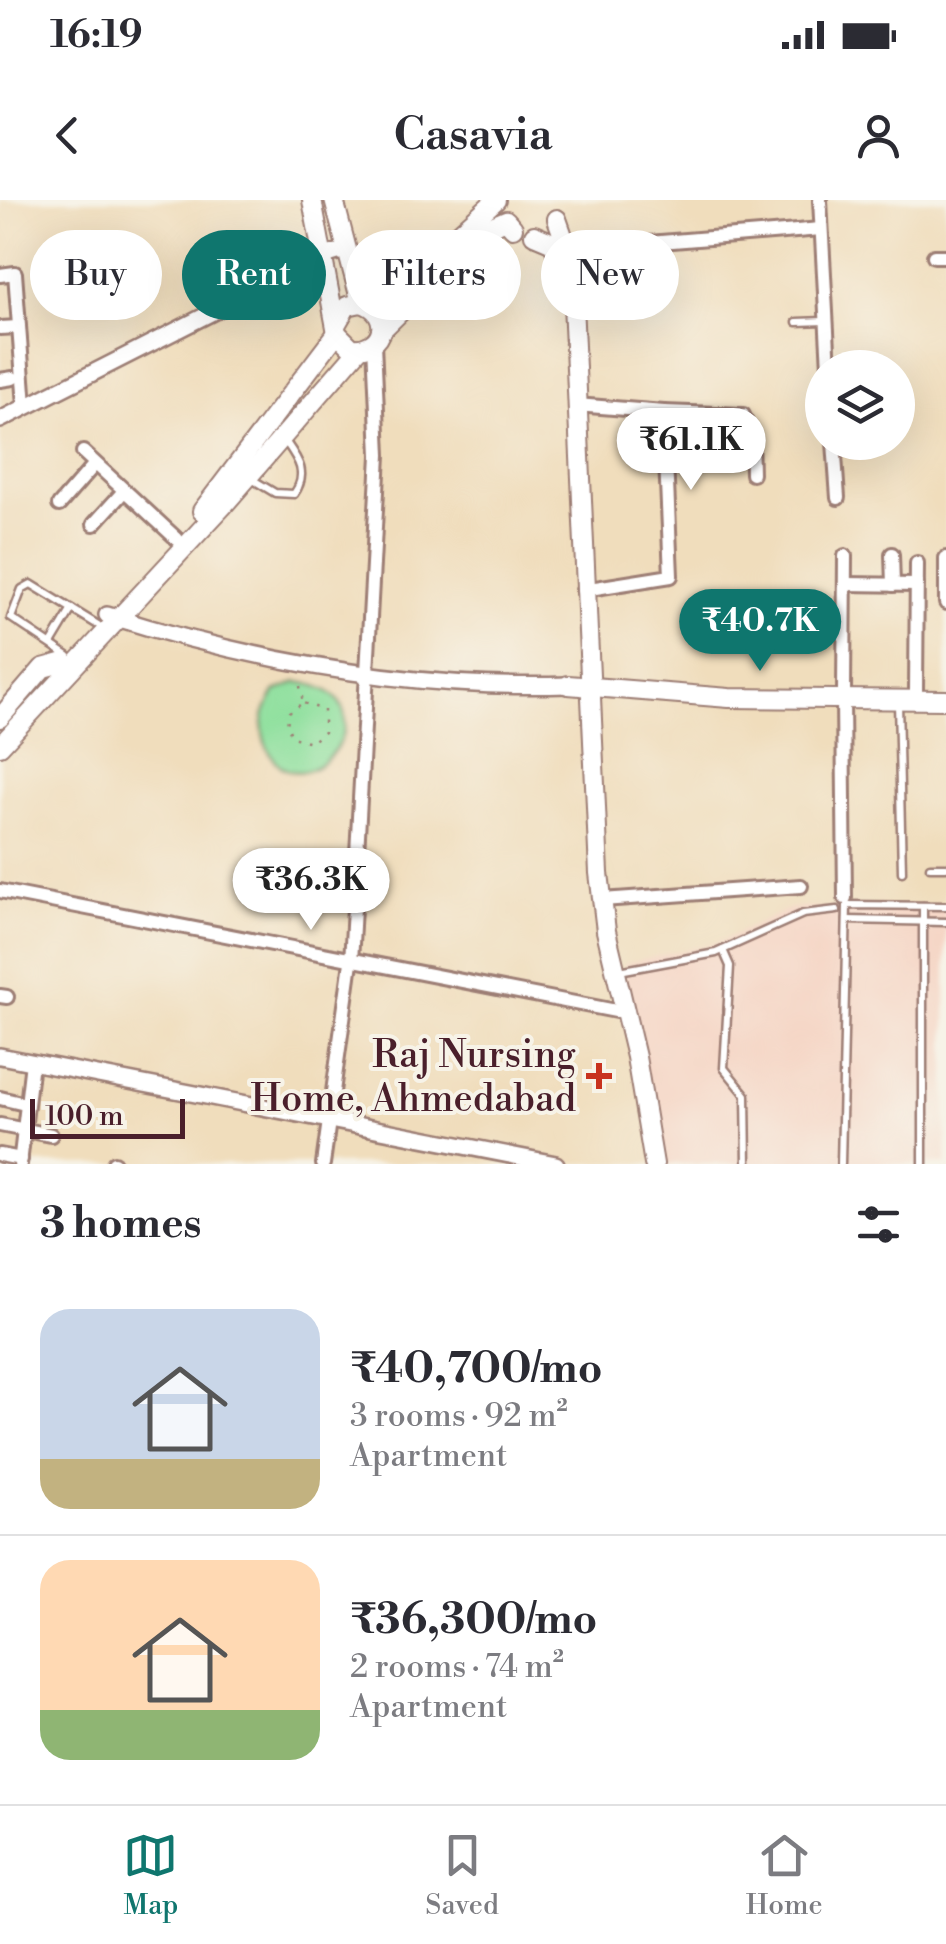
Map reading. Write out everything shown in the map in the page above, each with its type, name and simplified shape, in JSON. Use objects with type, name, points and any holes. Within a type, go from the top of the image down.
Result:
[{"type":"main road","points":[[312,200],[317,230]]},
{"type":"main road","points":[[334,200],[346,255]]},
{"type":"main road","points":[[463,230],[496,200]]},
{"type":"main road","points":[[505,200],[504,213],[513,228]]},
{"type":"main road","points":[[534,234],[548,229],[558,209]]},
{"type":"main road","points":[[558,209],[571,259],[583,590],[580,686],[602,900],[636,1056],[654,1164]]},
{"type":"main road","points":[[0,734],[67,660],[248,477],[372,341],[494,221],[506,220],[513,228],[552,243],[560,261],[590,883],[597,935],[616,1011],[645,1164]]},
{"type":"main road","points":[[326,280],[337,329],[346,344],[372,341]]},
{"type":"main road","points":[[0,746],[214,498],[337,329],[342,311],[346,310]]},
{"type":"main road","points":[[372,341],[379,320]]},
{"type":"main road","points":[[0,718],[43,668],[67,660]]},
{"type":"main road","points":[[580,686],[946,700]]},
{"type":"main road","points":[[844,695],[946,691]]},
{"type":"street","points":[[820,200],[828,350]]},
{"type":"street","points":[[679,241],[821,230]]},
{"type":"street","points":[[326,255],[344,250]]},
{"type":"street","points":[[0,275],[15,274],[25,406]]},
{"type":"street","points":[[0,420],[196,320]]},
{"type":"street","points":[[0,328],[19,327]]},
{"type":"street","points":[[324,1164],[351,962],[380,455],[372,341]]},
{"type":"street","points":[[576,406],[744,415],[751,435],[752,474]]},
{"type":"street","points":[[583,590],[671,576],[664,412]]},
{"type":"street","points":[[84,452],[177,539]]},
{"type":"street","points":[[835,460],[838,498]]},
{"type":"street","points":[[59,505],[95,464]]},
{"type":"street","points":[[94,524],[124,491]]},
{"type":"street","points":[[892,554],[892,585]]},
{"type":"street","points":[[843,905],[845,556]]},
{"type":"street","points":[[946,558],[946,602]]},
{"type":"street","points":[[916,691],[917,562]]},
{"type":"street","points":[[845,584],[917,586]]},
{"type":"street","points":[[108,620],[205,645],[366,674],[580,686]]},
{"type":"street","points":[[602,900],[801,886]]},
{"type":"street","points":[[0,891],[616,1011]]},
{"type":"street","points":[[0,1056],[556,1164]]},
{"type":"street","points":[[0,1155],[20,1161],[32,1062]]},
{"type":"street","points":[[0,1098],[25,1104]]},
{"type":"street","points":[[0,1125],[51,1135]]},
{"type":"lane","points":[[797,322],[826,321]]},
{"type":"lane","points":[[248,477],[276,493],[294,494],[302,480],[301,466],[282,436]]},
{"type":"lane","points":[[67,660],[11,618],[22,589],[31,584],[72,609],[108,620]]},
{"type":"lane","points":[[50,644],[72,609]]},
{"type":"lane","points":[[898,700],[902,872]]},
{"type":"lane","points":[[930,867],[946,867]]},
{"type":"lane","points":[[842,1164],[847,920],[843,905]]},
{"type":"lane","points":[[616,972],[723,950],[803,914],[843,905],[946,906]]},
{"type":"lane","points":[[923,906],[923,1164]]},
{"type":"lane","points":[[847,920],[946,922]]},
{"type":"lane","points":[[723,950],[730,966],[724,1068],[746,1095],[747,1164]]},
{"type":"path","points":[[300,686],[303,703]]},
{"type":"path","points":[[303,703],[324,710],[324,732],[311,742],[292,737],[287,725],[289,712],[303,703]]},
{"type":"shaded area","points":[[791,908],[946,908],[946,1164],[663,1164],[623,971],[626,963],[717,943]]},
{"type":"green space","points":[[297,682],[328,691],[342,708],[344,728],[336,748],[321,763],[303,771],[284,768],[268,749],[263,734],[265,712],[276,691]]},
{"type":"place","name":"Raj Nursing Home, Ahmedabad","points":[[599,1076]]}]
